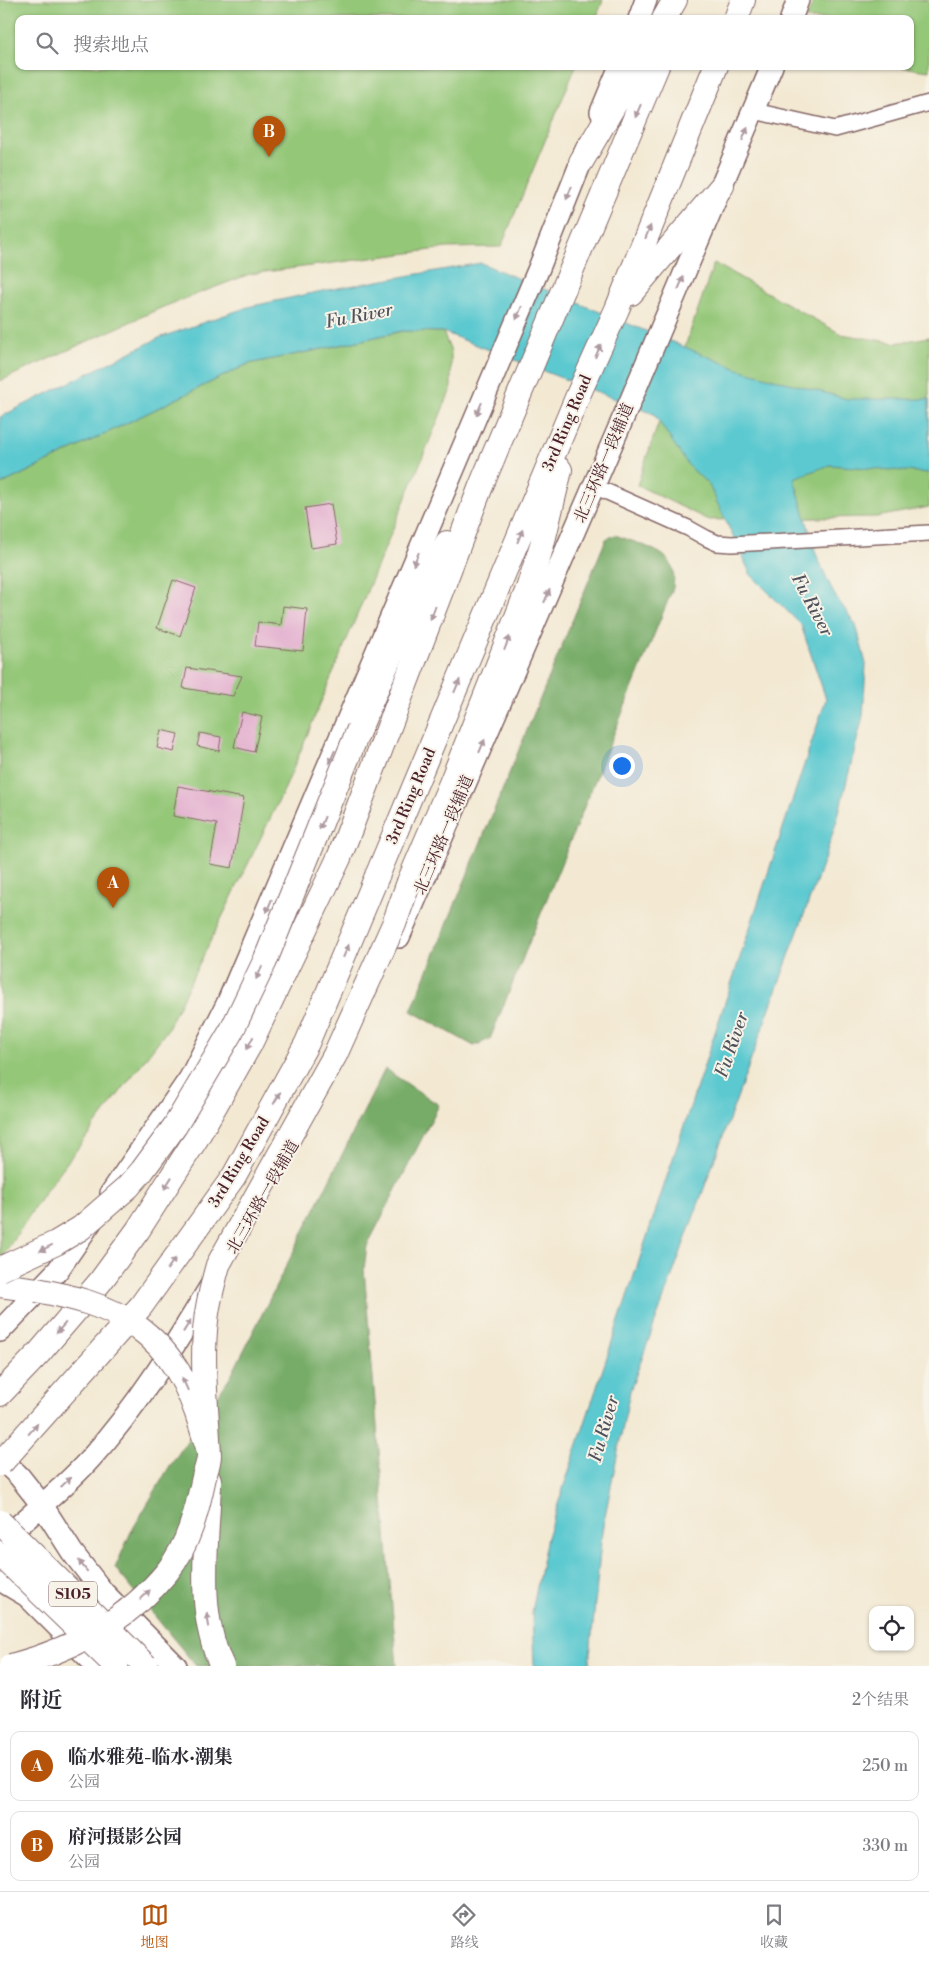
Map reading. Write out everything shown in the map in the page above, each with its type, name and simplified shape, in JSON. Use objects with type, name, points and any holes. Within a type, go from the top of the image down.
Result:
[{"type":"highway","points":[[666,15],[675,0]]},
{"type":"highway","points":[[678,15],[684,0]]},
{"type":"highway","points":[[738,15],[744,0]]},
{"type":"highway","points":[[581,162],[634,70]]},
{"type":"highway","points":[[0,1394],[39,1353],[100,1282],[138,1230],[196,1140],[250,1044],[339,858],[481,486],[655,70]]},
{"type":"highway","name":"3rd Ring Road","points":[[0,1464],[141,1306],[234,1176],[307,1043],[579,393],[616,309],[714,70]]},
{"type":"highway","points":[[616,309],[722,186]]},
{"type":"highway","points":[[222,1666],[211,1636],[207,1615],[204,1559],[209,1455],[204,1345],[210,1294],[218,1265],[335,1055],[394,924],[409,882],[452,781],[528,589],[542,545],[579,393]]},
{"type":"highway","points":[[0,1269],[56,1243],[88,1222],[138,1176],[175,1126],[232,1030],[265,960],[359,729],[411,608],[481,486]]},
{"type":"highway","points":[[0,1286],[45,1291],[93,1304],[129,1321],[149,1336],[164,1350],[183,1378],[193,1402],[209,1455],[192,1528],[168,1571],[122,1616],[89,1637],[42,1658],[11,1666]]},
{"type":"highway","name":"S105","points":[[1,1539],[116,1666]]},
{"type":"highway","name":"S105","points":[[1,1539],[146,1666]]},
{"type":"main road","points":[[640,15],[646,0]]},
{"type":"main road","points":[[792,15],[798,0]]},
{"type":"main road","points":[[0,1331],[58,1270],[190,1078],[227,1004],[498,364],[618,70]]},
{"type":"main road","name":"北三环路一段辅道","points":[[1,1539],[42,1505],[88,1461],[115,1430],[184,1331],[284,1165],[355,1033],[414,905],[770,70]]},
{"type":"main road","points":[[0,1458],[19,1476],[42,1505],[72,1552],[103,1592],[176,1666]]},
{"type":"main road","points":[[0,1580],[27,1596],[97,1666]]},
{"type":"street","points":[[754,111],[835,129],[929,104]]},
{"type":"street","points":[[594,486],[718,543],[732,544],[929,533]]},
{"type":"green space","points":[[0,0],[603,0],[597,15],[15,15],[15,70],[574,70],[501,247],[447,248],[250,274],[163,307],[0,381]]},
{"type":"green space","points":[[814,0],[929,0],[929,71],[914,69],[914,15],[808,15]]},
{"type":"green space","points":[[714,263],[841,334],[896,343],[929,337],[929,507],[877,517],[708,520],[637,485]]},
{"type":"green space","points":[[402,331],[443,332],[451,352],[451,389],[286,786],[167,1030],[47,1189],[0,1260],[0,485],[248,364]]},
{"type":"green space","points":[[615,535],[652,549],[665,557],[671,564],[673,571],[673,588],[490,1039],[474,1046],[411,1011],[606,539]]},
{"type":"green space","points":[[385,1069],[439,1105],[367,1246],[364,1269],[397,1666],[196,1666],[115,1568],[131,1532],[168,1469],[231,1376]]},
{"type":"water","name":"Fu River","points":[[481,263],[738,369],[847,399],[929,399],[929,473],[830,465],[794,478],[816,554],[834,594],[856,625],[866,664],[863,716],[837,820],[825,857],[630,1391],[602,1531],[589,1666],[534,1666],[532,1612],[547,1537],[826,699],[801,625],[751,575],[709,485],[688,465],[654,414],[443,332],[402,331],[248,364],[0,485],[0,417],[159,338],[248,307],[327,290]]},
{"type":"building","points":[[331,504],[337,544],[311,548],[305,508]]},
{"type":"building","points":[[173,580],[196,588],[180,636],[157,628]]},
{"type":"building","points":[[283,606],[307,609],[303,651],[255,646],[258,622],[281,625]]},
{"type":"building","points":[[187,668],[242,676],[233,696],[183,688]]},
{"type":"building","points":[[242,712],[262,717],[254,752],[234,747]]},
{"type":"building","points":[[161,730],[178,734],[174,752],[157,748]]},
{"type":"building","points":[[200,733],[221,737],[219,751],[197,746]]},
{"type":"building","points":[[178,786],[244,798],[232,868],[210,864],[217,824],[173,816]]},
{"type":"place","name":"府河摄影公园","points":[[269,157]]},
{"type":"place","name":"临水雅苑-临水·潮集","points":[[113,908]]}]
